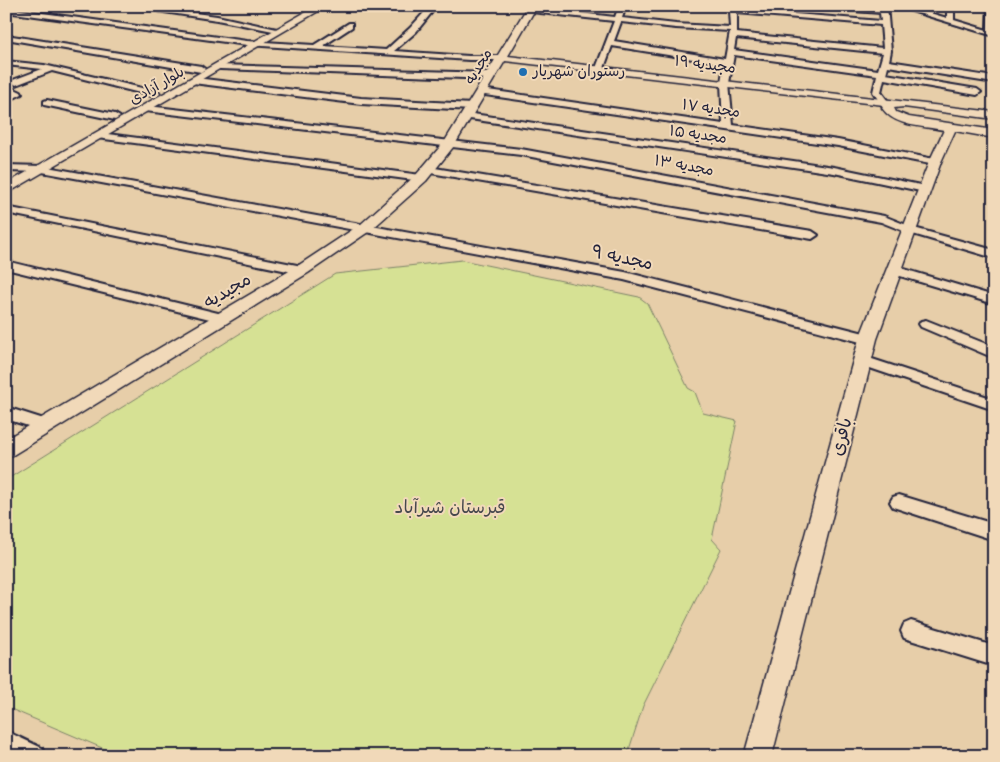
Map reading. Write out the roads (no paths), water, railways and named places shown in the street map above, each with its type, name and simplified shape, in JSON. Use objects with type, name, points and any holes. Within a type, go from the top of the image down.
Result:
[{"type":"street","points":[[127,6],[278,29]]},
{"type":"street","points":[[160,10],[168,6]]},
{"type":"street","name":"بلوار آزادی","points":[[116,122],[148,109],[260,44],[312,6]]},
{"type":"street","name":"بلوار آزادی","points":[[6,190],[100,136],[116,122],[156,94],[247,43],[323,6]]},
{"type":"street","points":[[388,52],[413,30],[434,6]]},
{"type":"street","points":[[514,6],[887,51]]},
{"type":"street","points":[[600,68],[623,6]]},
{"type":"street","points":[[818,6],[883,9],[887,51],[877,92],[892,114],[898,117],[994,134]]},
{"type":"street","points":[[898,6],[992,33],[992,6]]},
{"type":"street","points":[[950,21],[951,6]]},
{"type":"street","name":"مجدیه","points":[[450,143],[532,8]]},
{"type":"street","points":[[728,127],[725,83],[733,32],[732,9],[884,23]]},
{"type":"street","points":[[7,11],[247,43],[501,58]]},
{"type":"street","points":[[316,47],[349,25]]},
{"type":"street","points":[[6,38],[201,69]]},
{"type":"street","points":[[609,43],[728,62]]},
{"type":"street","points":[[730,52],[882,75],[977,92]]},
{"type":"street","name":"مجیدیه ۱۹","points":[[501,58],[725,83],[886,105]]},
{"type":"street","points":[[6,63],[51,68],[156,94]]},
{"type":"street","points":[[885,63],[994,80]]},
{"type":"street","points":[[220,67],[491,76]]},
{"type":"street","points":[[16,82],[51,68]]},
{"type":"street","name":"مجدیه ۱۵","points":[[196,81],[469,112],[834,170],[925,189]]},
{"type":"street","points":[[6,88],[18,94],[6,99]]},
{"type":"street","name":"مجدیه ۱۷","points":[[481,92],[838,143],[935,162]]},
{"type":"street","points":[[47,103],[116,122]]},
{"type":"street","points":[[886,105],[904,104],[994,116]]},
{"type":"street","name":"مجدیه ۱۳","points":[[148,109],[521,152],[884,219],[910,230],[994,254]]},
{"type":"street","points":[[6,179],[103,124],[116,122]]},
{"type":"street","name":"باقری","points":[[758,756],[868,339],[935,162],[951,127]]},
{"type":"street","points":[[100,136],[425,174],[812,235]]},
{"type":"street","name":"مجیدیه","points":[[6,449],[302,270],[366,228],[425,174],[450,143]]},
{"type":"street","name":"مجدیه ۹","points":[[6,168],[22,170],[42,169],[624,276],[868,339]]},
{"type":"street","points":[[6,210],[302,270]]},
{"type":"street","points":[[6,265],[222,318]]},
{"type":"street","points":[[894,270],[994,300]]},
{"type":"street","points":[[926,324],[994,352]]},
{"type":"street","points":[[863,361],[994,405]]},
{"type":"street","points":[[6,414],[44,425]]},
{"type":"street","points":[[899,502],[994,532]]},
{"type":"street","points":[[912,631],[994,656]]},
{"type":"street","points":[[6,742],[34,756]]},
{"type":"place","name":"رستوران شهریار","points":[[523,72]]},
{"type":"park label","name":"قبرستان شیرآباد","points":[[450,509]]}]
